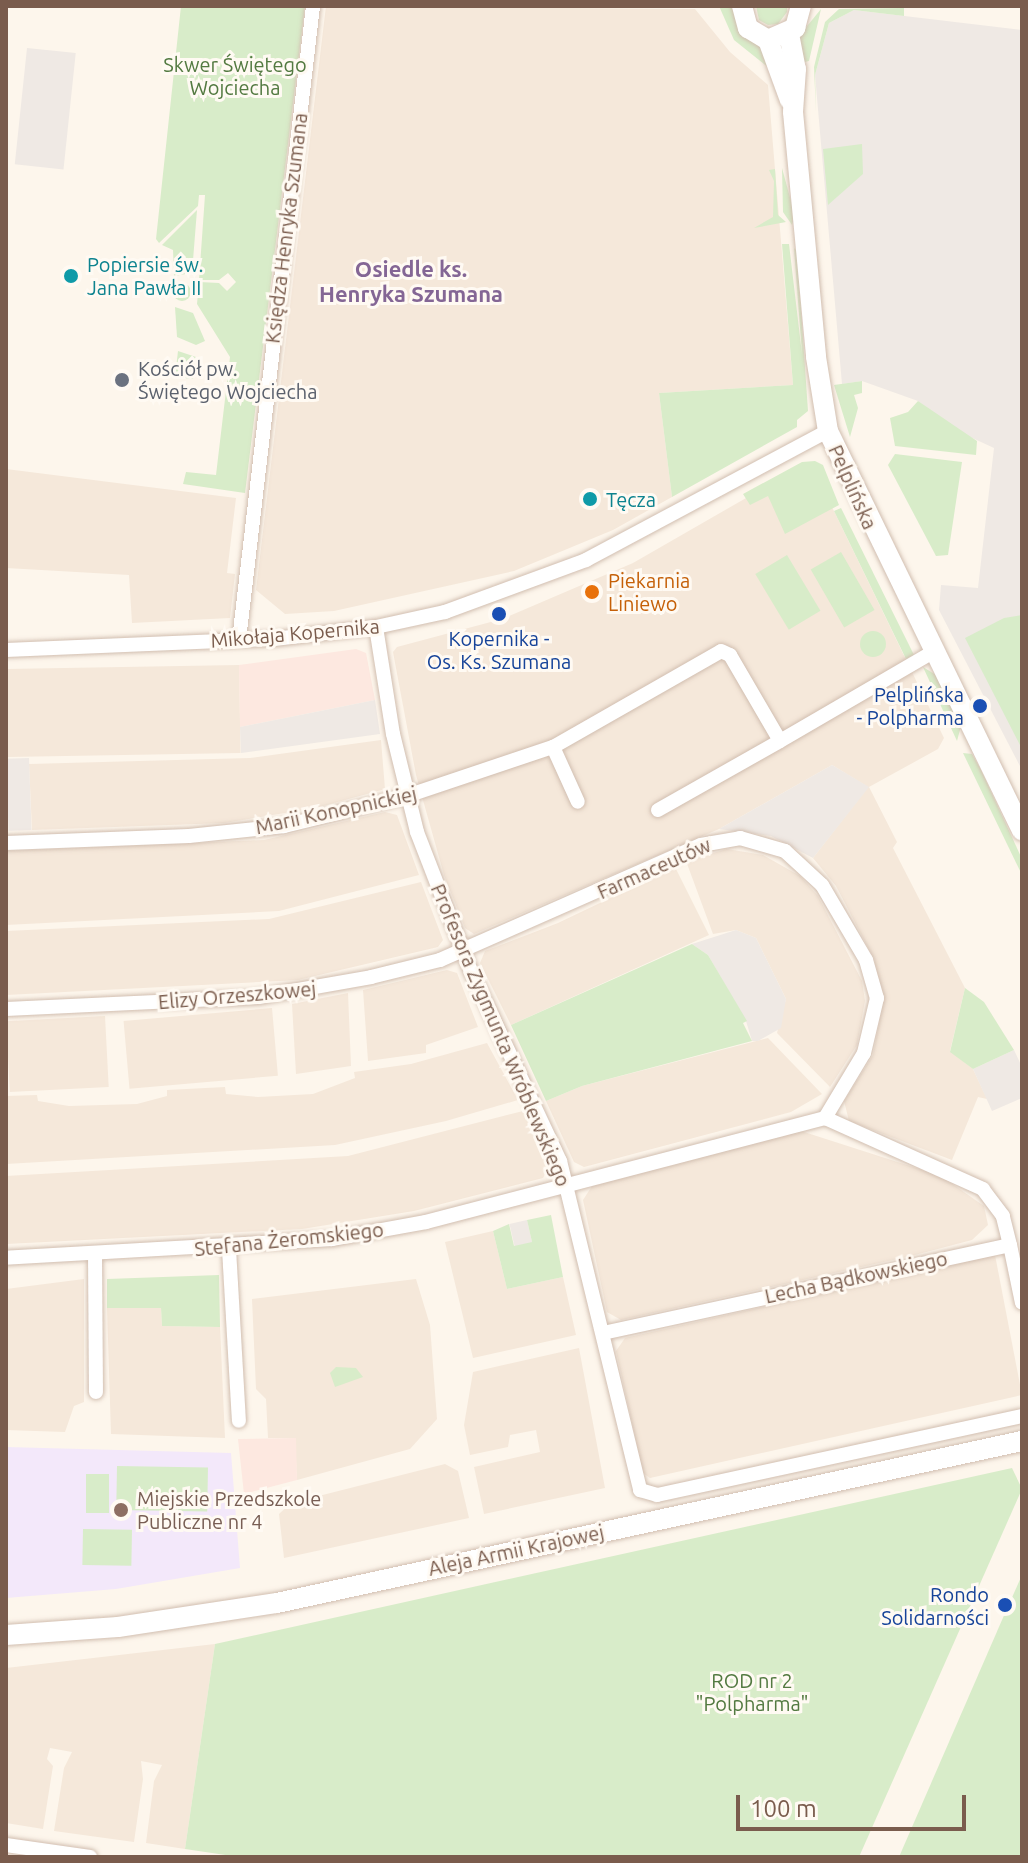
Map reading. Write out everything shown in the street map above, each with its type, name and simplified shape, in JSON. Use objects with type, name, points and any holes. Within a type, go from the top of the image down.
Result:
[{"type":"main road","points":[[742,6],[748,28],[768,40],[789,34],[806,8]]},
{"type":"main road","name":"Pelplińska","points":[[789,34],[796,69],[793,112],[816,357],[828,431],[1022,830]]},
{"type":"main road","name":"Pelplińska","points":[[768,40],[793,112]]},
{"type":"main road","name":"Aleja Armii Krajowej","points":[[6,1635],[118,1627],[277,1603],[1022,1441]]},
{"type":"street","name":"Księdza Henryka Szumana","points":[[239,640],[313,6]]},
{"type":"street","name":"Mikołaja Kopernika","points":[[6,650],[239,640],[376,627],[473,604],[557,573],[828,431]]},
{"type":"street","name":"Profesora Zygmunta Wróblewskiego","points":[[376,627],[407,796],[462,951],[567,1185],[640,1490],[657,1495],[1022,1416]]},
{"type":"street","name":"Marii Konopnickiej","points":[[6,843],[189,836],[284,826],[407,796],[553,747],[721,651],[730,655],[780,741]]},
{"type":"street","points":[[658,810],[933,652]]},
{"type":"street","points":[[553,747],[578,802]]},
{"type":"street","name":"Farmaceutów","points":[[462,951],[701,845],[740,838],[775,845],[822,885],[875,983],[868,1041],[825,1118]]},
{"type":"street","name":"Elizy Orzeszkowej","points":[[6,1009],[300,992],[462,951]]},
{"type":"street","points":[[567,1185],[825,1118],[949,1171],[989,1196],[1003,1216],[1022,1303]]},
{"type":"street","name":"Stefana Żeromskiego","points":[[6,1258],[229,1249],[426,1222],[567,1185]]},
{"type":"street","name":"Lecha Bądkowskiego","points":[[603,1333],[1010,1245]]},
{"type":"street","points":[[229,1249],[239,1421]]},
{"type":"street","points":[[95,1254],[96,1392]]},
{"type":"street","points":[[6,1845],[90,1857]]},
{"type":"shaded area","points":[[326,6],[695,9],[730,52],[768,85],[793,385],[659,393],[672,497],[613,530],[514,571],[334,611],[285,614],[256,590]]},
{"type":"shaded area","points":[[854,10],[1022,30],[1022,770],[939,610],[941,585],[978,588],[994,448],[955,430],[918,401],[862,381],[842,384],[815,75],[829,23]]},
{"type":"shaded area","points":[[27,48],[76,53],[64,169],[15,164]]},
{"type":"shaded area","points":[[6,469],[236,498],[227,573],[235,574],[230,618],[132,623],[129,575],[6,568]]},
{"type":"shaded area","points":[[793,471],[815,472],[944,738],[938,749],[869,787],[897,842],[893,848],[965,988],[950,1051],[973,1069],[987,1099],[978,1097],[952,1160],[849,1121],[844,1101],[873,1055],[883,1002],[874,959],[836,886],[813,858],[868,787],[832,765],[719,829],[474,934],[465,928],[444,875],[416,775],[393,652],[397,647],[502,619],[633,563]]},
{"type":"shaded area","points":[[356,649],[366,653],[375,700],[240,727],[239,665]]},
{"type":"shaded area","points":[[239,665],[241,753],[8,757],[6,669]]},
{"type":"shaded area","points":[[375,700],[380,734],[241,753],[240,727]]},
{"type":"shaded area","points":[[381,740],[385,789],[316,808],[224,823],[32,830],[29,764],[250,758]]},
{"type":"shaded area","points":[[29,758],[32,830],[9,831],[6,759]]},
{"type":"shaded area","points":[[832,765],[869,787],[813,858],[771,836],[719,829]]},
{"type":"shaded area","points":[[385,812],[397,815],[419,875],[279,911],[6,925],[6,851],[264,840]]},
{"type":"shaded area","points":[[727,849],[763,855],[800,876],[818,896],[862,981],[865,1001],[857,1045],[830,1087],[777,1033],[786,999],[756,938],[736,930],[713,934],[686,861]]},
{"type":"shaded area","points":[[675,867],[709,935],[511,1025],[480,963],[485,951],[558,923]]},
{"type":"shaded area","points":[[421,882],[443,940],[438,947],[298,980],[6,995],[6,931],[269,919]]},
{"type":"shaded area","points":[[736,930],[756,938],[786,999],[781,1028],[758,1041],[752,1041],[746,1021],[708,955],[692,944]]},
{"type":"shaded area","points":[[447,970],[457,973],[478,1027],[426,1045],[426,1053],[368,1061],[363,990]]},
{"type":"shaded area","points":[[348,993],[351,1066],[296,1074],[292,1004]]},
{"type":"shaded area","points":[[272,1008],[278,1076],[129,1089],[124,1021]]},
{"type":"shaded area","points":[[105,1016],[109,1087],[10,1092],[6,1021]]},
{"type":"shaded area","points":[[768,1038],[822,1094],[791,1112],[584,1167],[574,1162],[546,1101],[582,1086]]},
{"type":"shaded area","points":[[487,1043],[518,1100],[446,1121],[335,1145],[6,1164],[6,1096],[37,1095],[38,1101],[69,1106],[137,1104],[167,1096],[167,1090],[225,1087],[226,1094],[258,1097],[313,1094],[355,1078],[354,1072],[411,1064]]},
{"type":"shaded area","points":[[1014,1050],[1022,1067],[1022,1098],[992,1111],[973,1069]]},
{"type":"shaded area","points":[[523,1111],[549,1167],[543,1178],[414,1211],[302,1229],[6,1244],[6,1176],[348,1156]]},
{"type":"shaded area","points":[[801,1131],[941,1176],[984,1206],[988,1225],[972,1240],[911,1256],[621,1320],[607,1312],[583,1200],[592,1186]]},
{"type":"shaded area","points":[[527,1220],[532,1242],[515,1246],[509,1224]]},
{"type":"shaded area","points":[[493,1231],[507,1289],[563,1277],[576,1335],[473,1358],[445,1242]]},
{"type":"shaded area","points":[[995,1255],[1022,1395],[650,1478],[643,1473],[616,1351],[625,1338]]},
{"type":"shaded area","points":[[84,1279],[84,1402],[74,1406],[65,1432],[6,1430],[6,1289]]},
{"type":"shaded area","points":[[416,1279],[430,1325],[437,1419],[410,1449],[297,1480],[295,1438],[268,1438],[266,1399],[256,1389],[252,1299]]},
{"type":"shaded area","points":[[107,1308],[161,1308],[162,1326],[220,1327],[225,1438],[111,1434]]},
{"type":"shaded area","points":[[579,1348],[605,1488],[484,1514],[474,1467],[540,1452],[536,1430],[510,1435],[508,1447],[470,1455],[464,1425],[473,1372]]},
{"type":"shaded area","points":[[296,1438],[297,1480],[244,1494],[238,1439]]},
{"type":"shaded area","name":"Miejskie Przedszkole Publiczne nr 4","points":[[6,1447],[231,1453],[240,1568],[116,1589],[6,1598]]},
{"type":"shaded area","points":[[445,1464],[458,1471],[469,1518],[284,1558],[279,1514],[291,1503]]},
{"type":"shaded area","points":[[215,1644],[185,1849],[146,1843],[154,1781],[162,1765],[141,1761],[143,1779],[134,1842],[54,1831],[64,1768],[72,1752],[50,1748],[47,1759],[53,1766],[43,1829],[6,1823],[6,1668]]},
{"type":"green space","name":"Skwer Świętego Wojciecha","points":[[181,6],[305,6],[245,493],[183,484],[186,472],[216,475],[230,357],[197,304],[199,282],[219,283],[227,291],[236,282],[228,273],[219,280],[199,280],[205,195],[199,195],[198,206],[159,243],[156,239]]},
{"type":"green space","points":[[719,6],[730,6],[765,48],[769,68],[734,40]]},
{"type":"green space","points":[[756,6],[787,6],[787,12],[778,24],[768,25],[759,20]]},
{"type":"green space","points":[[904,8],[904,16],[854,10],[829,23],[815,75],[816,113],[814,67],[825,22],[839,9]]},
{"type":"green space","points":[[821,9],[809,61],[801,63],[799,36]]},
{"type":"green space","points":[[862,144],[863,174],[828,205],[823,149]]},
{"type":"green space","points":[[782,168],[795,216],[792,225],[783,212]]},
{"type":"green space","points":[[775,169],[778,215],[786,222],[754,228],[773,217],[774,181],[769,170]]},
{"type":"green space","points":[[197,210],[192,273],[174,276],[173,250],[162,245]]},
{"type":"green space","points":[[782,244],[789,244],[802,354],[794,248],[797,251],[808,411],[797,420],[797,427],[672,497],[659,393],[793,385]]},
{"type":"green space","points":[[182,283],[191,292],[182,301],[173,292]]},
{"type":"green space","points":[[175,307],[193,313],[205,341],[196,345],[177,337]]},
{"type":"green space","points":[[178,351],[196,357],[193,379],[175,377]]},
{"type":"green space","points":[[862,381],[862,393],[854,395],[858,408],[850,437],[834,385]]},
{"type":"green space","points":[[918,401],[977,441],[976,455],[895,446],[890,418],[908,412]]},
{"type":"green space","points":[[895,454],[962,462],[948,555],[936,556],[888,465]]},
{"type":"green space","points":[[815,461],[823,465],[839,505],[785,534],[768,496],[750,505],[743,494],[802,462]]},
{"type":"green space","points":[[841,508],[914,655],[906,659],[834,511]]},
{"type":"green space","points":[[841,552],[874,610],[844,628],[811,570]]},
{"type":"green space","points":[[787,555],[820,611],[789,630],[755,574]]},
{"type":"green space","points":[[1022,615],[1022,749],[965,638],[1004,618]]},
{"type":"green space","points":[[873,631],[883,634],[886,644],[883,654],[873,657],[863,654],[860,644],[863,634]]},
{"type":"green space","points":[[923,667],[936,675],[961,726],[957,741]]},
{"type":"green space","points":[[963,753],[972,754],[981,770],[1022,859],[1022,875]]},
{"type":"green space","points":[[692,944],[708,955],[747,1021],[743,1023],[752,1041],[582,1086],[546,1101],[511,1025]]},
{"type":"green space","points":[[965,988],[984,1002],[1014,1050],[973,1069],[950,1052]]},
{"type":"green space","points":[[551,1215],[563,1277],[507,1289],[493,1231],[509,1224],[514,1246],[532,1242],[527,1220]]},
{"type":"green space","points":[[219,1275],[220,1327],[162,1326],[161,1308],[107,1308],[107,1279]]},
{"type":"green space","points":[[336,1367],[356,1368],[363,1377],[335,1387],[330,1373]]},
{"type":"green space","points":[[117,1466],[208,1468],[207,1512],[116,1510]]},
{"type":"green space","name":"ROD nr 2 \"Polpharma\"","points":[[1012,1468],[1022,1489],[859,1857],[239,1857],[185,1849],[215,1644]]},
{"type":"green space","points":[[86,1474],[109,1474],[109,1513],[86,1513]]},
{"type":"green space","points":[[83,1529],[132,1530],[131,1566],[82,1565]]},
{"type":"green space","points":[[1022,1575],[1022,1857],[899,1857],[1002,1620]]},
{"type":"place","name":"Popiersie św. Jana Pawła II","points":[[71,276]]},
{"type":"place","name":"Kościół pw. Świętego Wojciecha","points":[[122,380]]},
{"type":"place","name":"Tęcza","points":[[590,499]]},
{"type":"place","name":"Piekarnia Liniewo","points":[[592,592]]},
{"type":"place","name":"Kopernika - Os. Ks. Szumana","points":[[499,614]]},
{"type":"place","name":"Pelplińska - Polpharma","points":[[980,706]]},
{"type":"place","name":"Miejskie Przedszkole Publiczne nr 4","points":[[121,1510]]},
{"type":"place","name":"Rondo Solidarności","points":[[1005,1605]]},
{"type":"district","name":"Osiedle ks. Henryka Szumana","points":[[411,280]]}]
